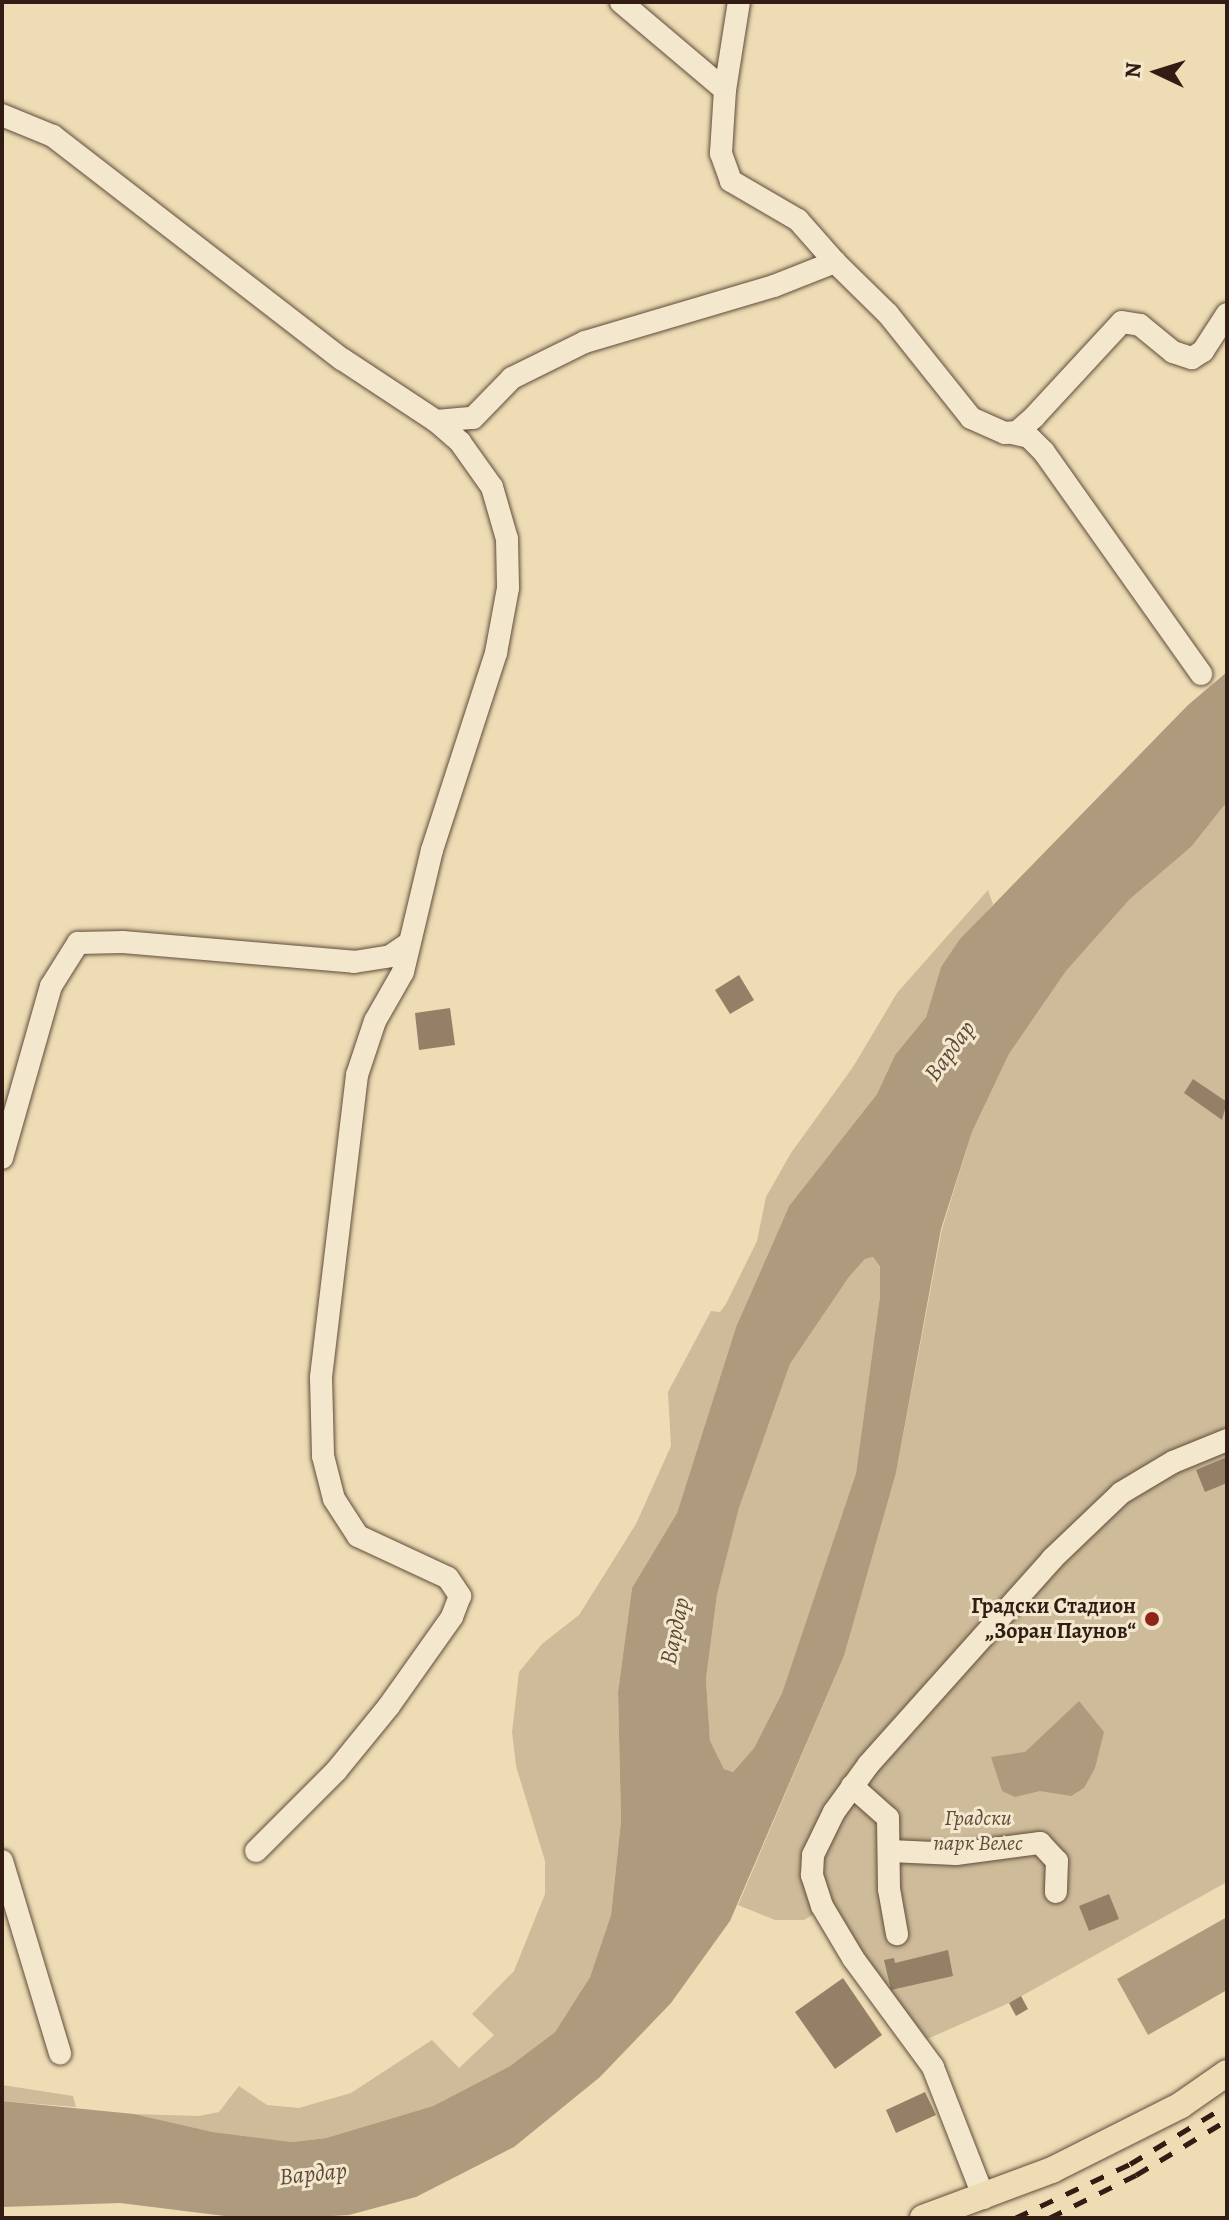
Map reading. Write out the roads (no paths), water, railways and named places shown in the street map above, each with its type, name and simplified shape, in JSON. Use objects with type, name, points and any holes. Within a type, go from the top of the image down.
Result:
[{"type":"main road","points":[[923,2218],[984,2198],[1181,2105],[1227,2073]]},
{"type":"street","points":[[621,2],[725,90]]},
{"type":"street","points":[[739,2],[725,90],[721,153],[731,181],[798,220],[888,314],[971,418],[990,430],[1029,437],[1044,452],[1201,674]]},
{"type":"street","points":[[2,115],[53,136],[342,359],[436,421],[476,461],[500,506],[508,588],[496,653],[432,850],[403,972],[375,1021],[353,1091],[324,1349],[323,1456],[334,1499],[358,1536],[448,1578],[460,1596],[452,1617],[389,1706],[336,1771],[256,1851]]},
{"type":"street","points":[[436,421],[473,418],[512,378],[585,342],[774,286],[835,262]]},
{"type":"street","points":[[1012,433],[1052,399],[1122,322],[1140,325],[1173,352],[1192,358],[1203,351],[1227,314]]},
{"type":"street","points":[[2,1158],[51,986],[78,943],[123,942],[354,962],[390,956],[409,943]]},
{"type":"street","points":[[984,2198],[933,2067],[847,1949],[818,1896],[813,1855],[852,1786],[990,1627],[1106,1506],[1156,1471],[1227,1440]]},
{"type":"street","points":[[852,1786],[885,1811],[890,1851],[889,1889],[897,1934]]},
{"type":"street","points":[[890,1851],[956,1854],[1040,1843],[1057,1861],[1056,1892]]},
{"type":"street","points":[[2,1861],[60,2053]]},
{"type":"water","name":"Вардар","points":[[1227,672],[1227,802],[1191,847],[1130,899],[1066,971],[1009,1054],[972,1132],[941,1229],[896,1473],[844,1656],[730,1921],[671,2003],[600,2077],[514,2147],[416,2197],[349,2215],[299,2218],[241,2218],[120,2203],[2,2207],[2,2101],[134,2114],[213,2132],[292,2142],[326,2138],[433,2106],[510,2066],[555,2032],[590,1977],[611,1915],[621,1821],[618,1692],[632,1588],[677,1513],[736,1327],[789,1206],[877,1094],[895,1055],[926,1017],[941,967],[960,939],[1188,705]],"holes":[[[873,1257],[880,1267],[880,1296],[856,1473],[782,1693],[754,1748],[733,1772],[724,1769],[710,1741],[706,1679],[717,1595],[739,1508],[790,1364],[849,1277],[865,1259]]]},
{"type":"water","points":[[1079,1701],[1104,1732],[1095,1768],[1084,1788],[1071,1796],[1040,1791],[1015,1797],[1002,1791],[991,1757],[1025,1752]]},
{"type":"water","points":[[1227,1917],[1227,1990],[1148,2035],[1117,1979]]},
{"type":"railway","points":[[1015,2218],[1130,2164],[1227,2105]]},
{"type":"railway","points":[[1049,2218],[1136,2175],[1227,2120]]},
{"type":"place","name":"Градски Стадион „Зоран Паунов“","points":[[1152,1619]]},
{"type":"park label","name":"Градски парк Велес","points":[[978,1830]]}]
